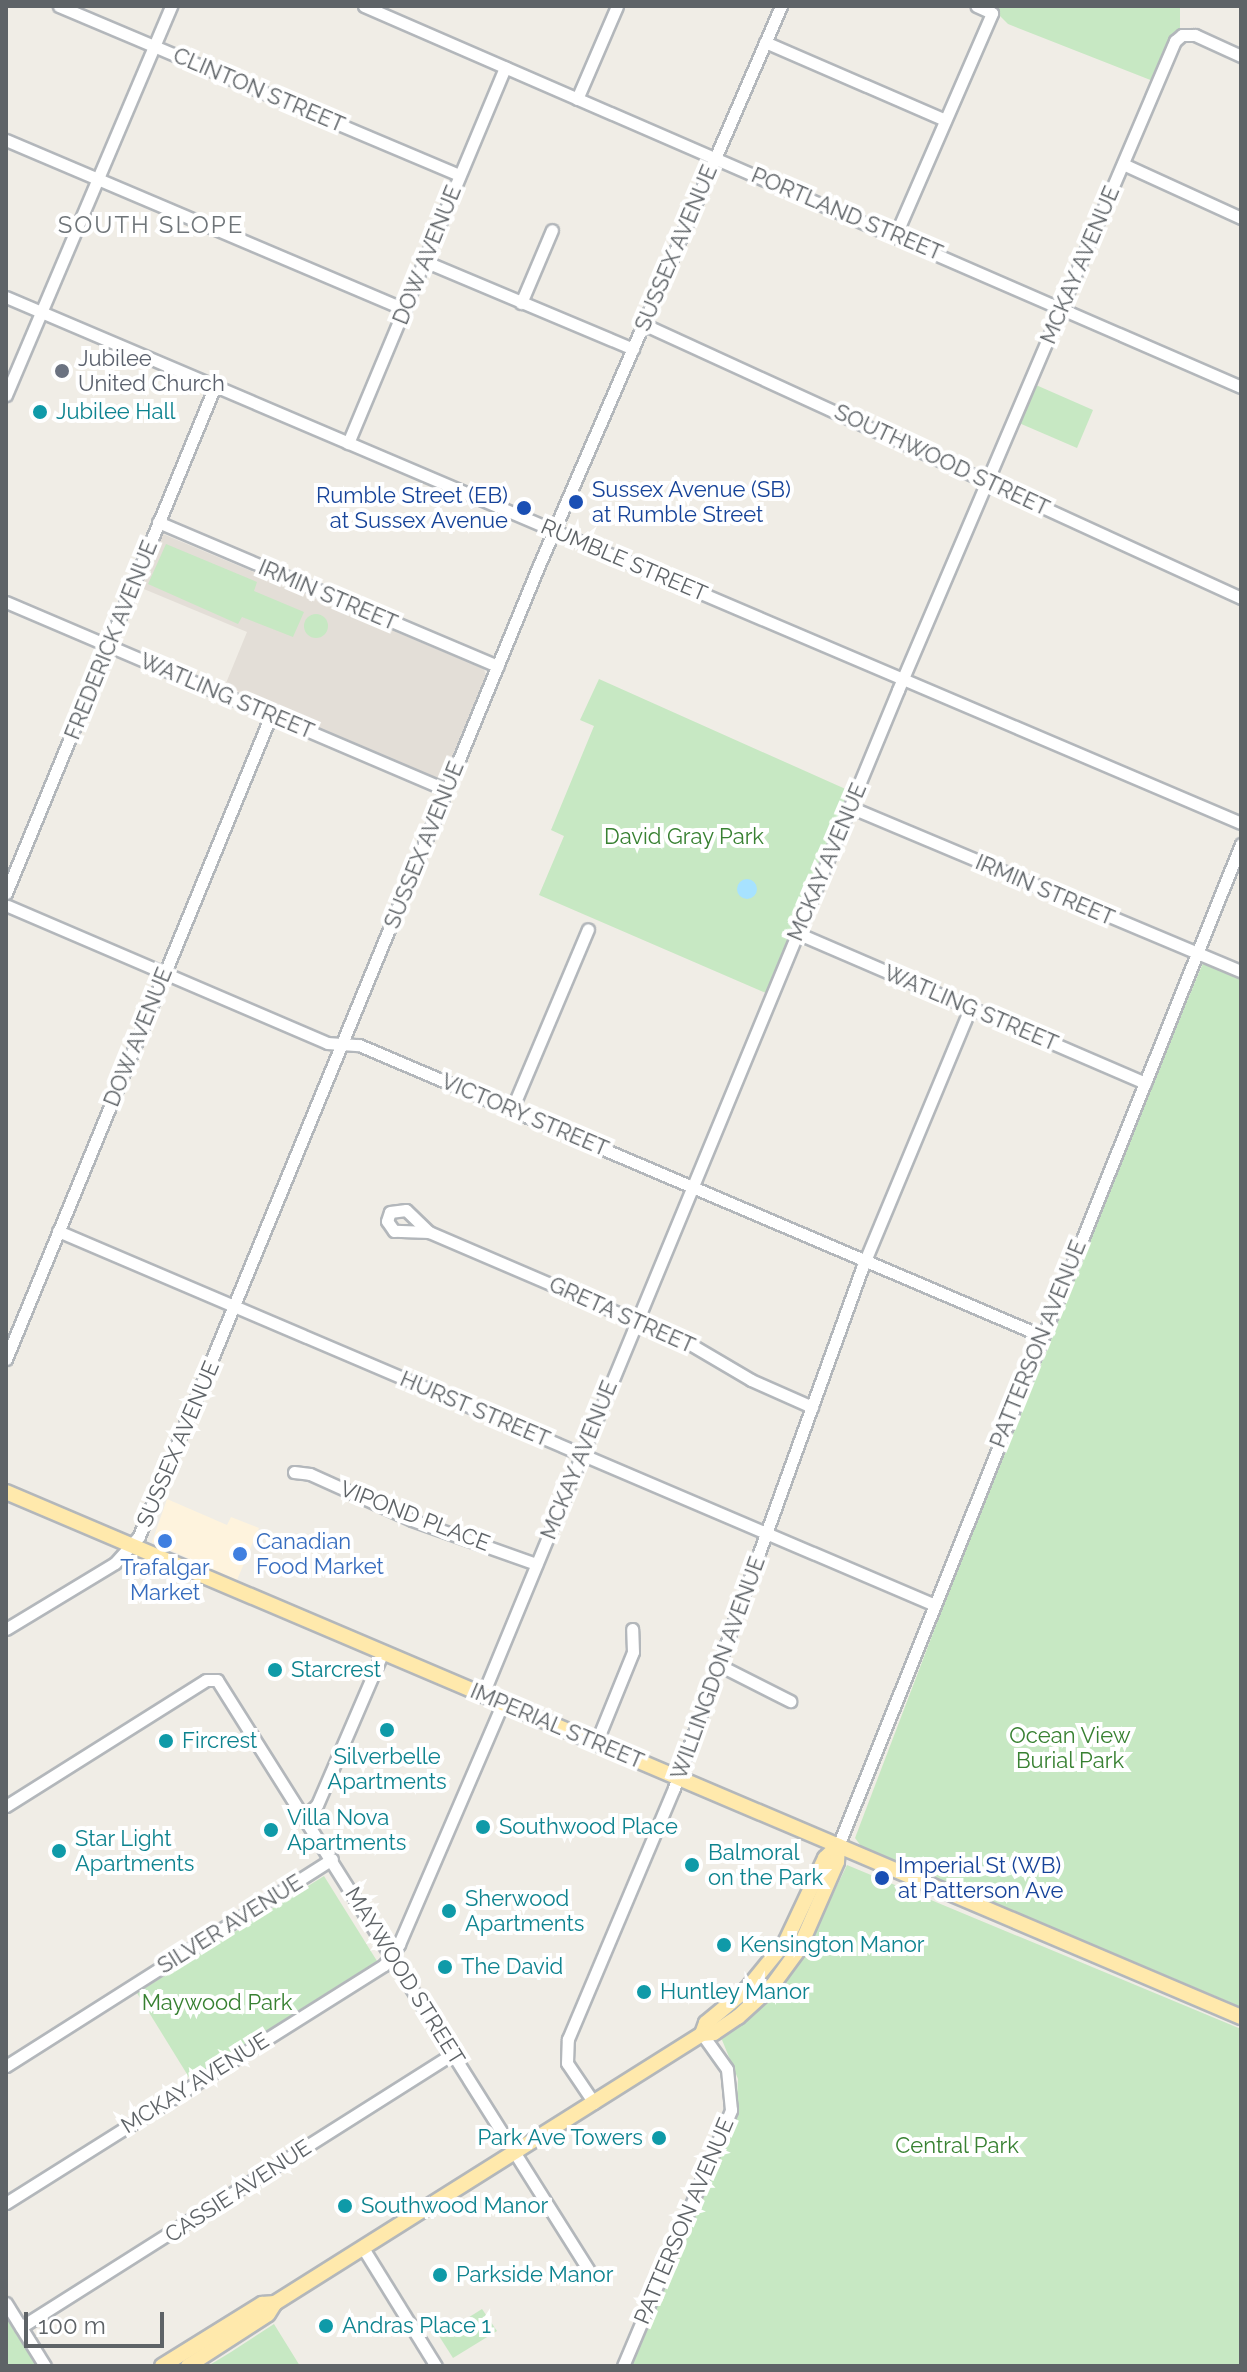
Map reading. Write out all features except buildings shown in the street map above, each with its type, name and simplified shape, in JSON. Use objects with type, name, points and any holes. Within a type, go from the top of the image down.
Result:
[{"type":"main road","name":"IMPERIAL STREET","points":[[6,1492],[1241,2017]]},
{"type":"main road","points":[[188,2366],[268,2314],[275,2303],[702,2034],[706,2023],[747,1989],[786,1941],[825,1858],[838,1846]]},
{"type":"main road","points":[[162,2366],[262,2304],[275,2303]]},
{"type":"street","name":"CLINTON STREET","points":[[59,6],[459,175]]},
{"type":"street","points":[[6,395],[39,311],[171,6]]},
{"type":"street","name":"PORTLAND STREET","points":[[364,6],[896,234],[1241,387]]},
{"type":"street","points":[[577,99],[617,6]]},
{"type":"street","name":"SUSSEX AVENUE","points":[[6,1629],[115,1563],[132,1545],[235,1306],[555,530],[781,6]]},
{"type":"street","points":[[896,234],[992,13],[976,6]]},
{"type":"street","name":"MCKAY AVENUE","points":[[483,1694],[903,678],[1123,164],[1182,35],[1195,35],[1241,56]]},
{"type":"street","points":[[765,42],[945,120]]},
{"type":"street","name":"DOW AVENUE","points":[[348,443],[505,68]]},
{"type":"street","points":[[6,140],[405,309]]},
{"type":"street","points":[[1123,164],[1241,218]]},
{"type":"street","points":[[521,303],[552,230]]},
{"type":"street","points":[[424,261],[633,349]]},
{"type":"street","name":"RUMBLE STREET","points":[[6,297],[1241,823]]},
{"type":"street","name":"SOUTHWOOD STREET","points":[[643,324],[1241,598]]},
{"type":"street","name":"FREDERICK AVENUE","points":[[6,893],[215,386]]},
{"type":"street","name":"IRMIN STREET","points":[[158,522],[498,666]]},
{"type":"street","name":"WATLING STREET","points":[[6,602],[447,790]]},
{"type":"street","name":"DOW AVENUE","points":[[6,1359],[271,715]]},
{"type":"street","name":"IRMIN STREET","points":[[850,807],[1241,971]]},
{"type":"street","name":"PATTERSON AVENUE","points":[[838,1846],[1040,1335],[1241,844]]},
{"type":"street","name":"VICTORY STREET","points":[[7,905],[327,1043],[359,1045],[1040,1335]]},
{"type":"street","points":[[512,1109],[588,929]]},
{"type":"street","name":"WATLING STREET","points":[[797,933],[1145,1083]]},
{"type":"street","name":"WILLINGDON AVENUE","points":[[594,2103],[567,2063],[568,2039],[678,1777],[865,1260],[970,1008]]},
{"type":"street","name":"HURST STREET","points":[[58,1231],[935,1605]]},
{"type":"street","name":"GRETA STREET","points":[[429,1232],[636,1320],[812,1407]]},
{"type":"street","name":"VIPOND PLACE","points":[[294,1472],[536,1564]]},
{"type":"street","points":[[596,1743],[633,1652],[632,1629]]},
{"type":"street","points":[[305,1816],[317,1805],[383,1652]]},
{"type":"street","points":[[719,1665],[790,1701]]},
{"type":"street","name":"MAYWOOD STREET","points":[[6,1806],[214,1678],[305,1816],[593,2277]]},
{"type":"street","points":[[392,1956],[503,1702]]},
{"type":"street","name":"SILVER AVENUE","points":[[6,2066],[332,1859]]},
{"type":"street","name":"MCKAY AVENUE","points":[[6,2203],[392,1956]]},
{"type":"street","name":"PATTERSON AVENUE","points":[[623,2366],[731,2110],[727,2069],[702,2034]]},
{"type":"street","name":"CASSIE AVENUE","points":[[21,2327],[454,2053]]},
{"type":"street","points":[[363,2248],[436,2366]]},
{"type":"street","points":[[6,2303],[45,2366]]},
{"type":"shaded area","points":[[163,534],[484,669],[486,676],[444,776],[435,778],[224,688],[247,632],[139,587]]},
{"type":"shaded area","points":[[167,1499],[227,1525],[231,1517],[259,1528],[237,1580],[152,1542]]},
{"type":"green space","points":[[990,6],[1180,6],[1180,30],[1173,36],[1153,81],[1008,24]]},
{"type":"green space","points":[[1036,385],[1093,410],[1077,448],[1019,423]]},
{"type":"green space","points":[[166,544],[257,582],[254,591],[304,612],[293,637],[242,617],[238,624],[148,584]]},
{"type":"green space","points":[[316,614],[325,617],[328,626],[325,635],[316,638],[307,635],[304,626],[307,617]]},
{"type":"green space","name":"David Gray Park","points":[[599,679],[850,791],[766,993],[539,895],[564,836],[551,830],[594,726],[580,720]]},
{"type":"green space","name":"Ocean View Burial Park","points":[[1203,963],[1241,976],[1241,2007],[861,1846],[855,1838],[1045,1339]]},
{"type":"green space","name":"Central Park","points":[[847,1865],[1241,2029],[1241,2366],[629,2366],[736,2119],[738,2079],[720,2035],[807,1948]]},
{"type":"green space","name":"Maywood Park","points":[[324,1876],[377,1961],[190,2079],[137,1993]]},
{"type":"green space","points":[[482,2309],[497,2331],[453,2358],[439,2336]]},
{"type":"green space","points":[[6,2311],[40,2366],[6,2366]]},
{"type":"green space","points":[[274,2324],[300,2366],[208,2366],[231,2352]]},
{"type":"water","points":[[747,879],[754,882],[757,889],[754,896],[747,899],[740,896],[737,889],[740,882]]},
{"type":"place","name":"Jubilee United Church","points":[[62,371]]},
{"type":"place","name":"Jubilee Hall","points":[[40,412]]},
{"type":"place","name":"Sussex Avenue (SB) at Rumble Street","points":[[576,502]]},
{"type":"place","name":"Rumble Street (EB) at Sussex Avenue","points":[[524,508]]},
{"type":"place","name":"Trafalgar Market","points":[[165,1541]]},
{"type":"place","name":"Canadian Food Market","points":[[240,1554]]},
{"type":"place","name":"Starcrest","points":[[275,1670]]},
{"type":"place","name":"Silverbelle Apartments","points":[[387,1730]]},
{"type":"place","name":"Fircrest","points":[[166,1741]]},
{"type":"place","name":"Southwood Place","points":[[483,1827]]},
{"type":"place","name":"Villa Nova Apartments","points":[[271,1830]]},
{"type":"place","name":"Star Light Apartments","points":[[59,1851]]},
{"type":"place","name":"Balmoral on the Park","points":[[692,1865]]},
{"type":"place","name":"Imperial St (WB) at Patterson Ave","points":[[882,1878]]},
{"type":"place","name":"Sherwood Apartments","points":[[449,1911]]},
{"type":"place","name":"Kensington Manor","points":[[724,1945]]},
{"type":"place","name":"The David","points":[[445,1967]]},
{"type":"place","name":"Huntley Manor","points":[[644,1992]]},
{"type":"place","name":"Park Ave Towers","points":[[659,2138]]},
{"type":"place","name":"Southwood Manor","points":[[345,2206]]},
{"type":"place","name":"Parkside Manor","points":[[440,2275]]},
{"type":"place","name":"Andras Place 1","points":[[326,2326]]},
{"type":"district","name":"SOUTH SLOPE","points":[[151,225]]}]
